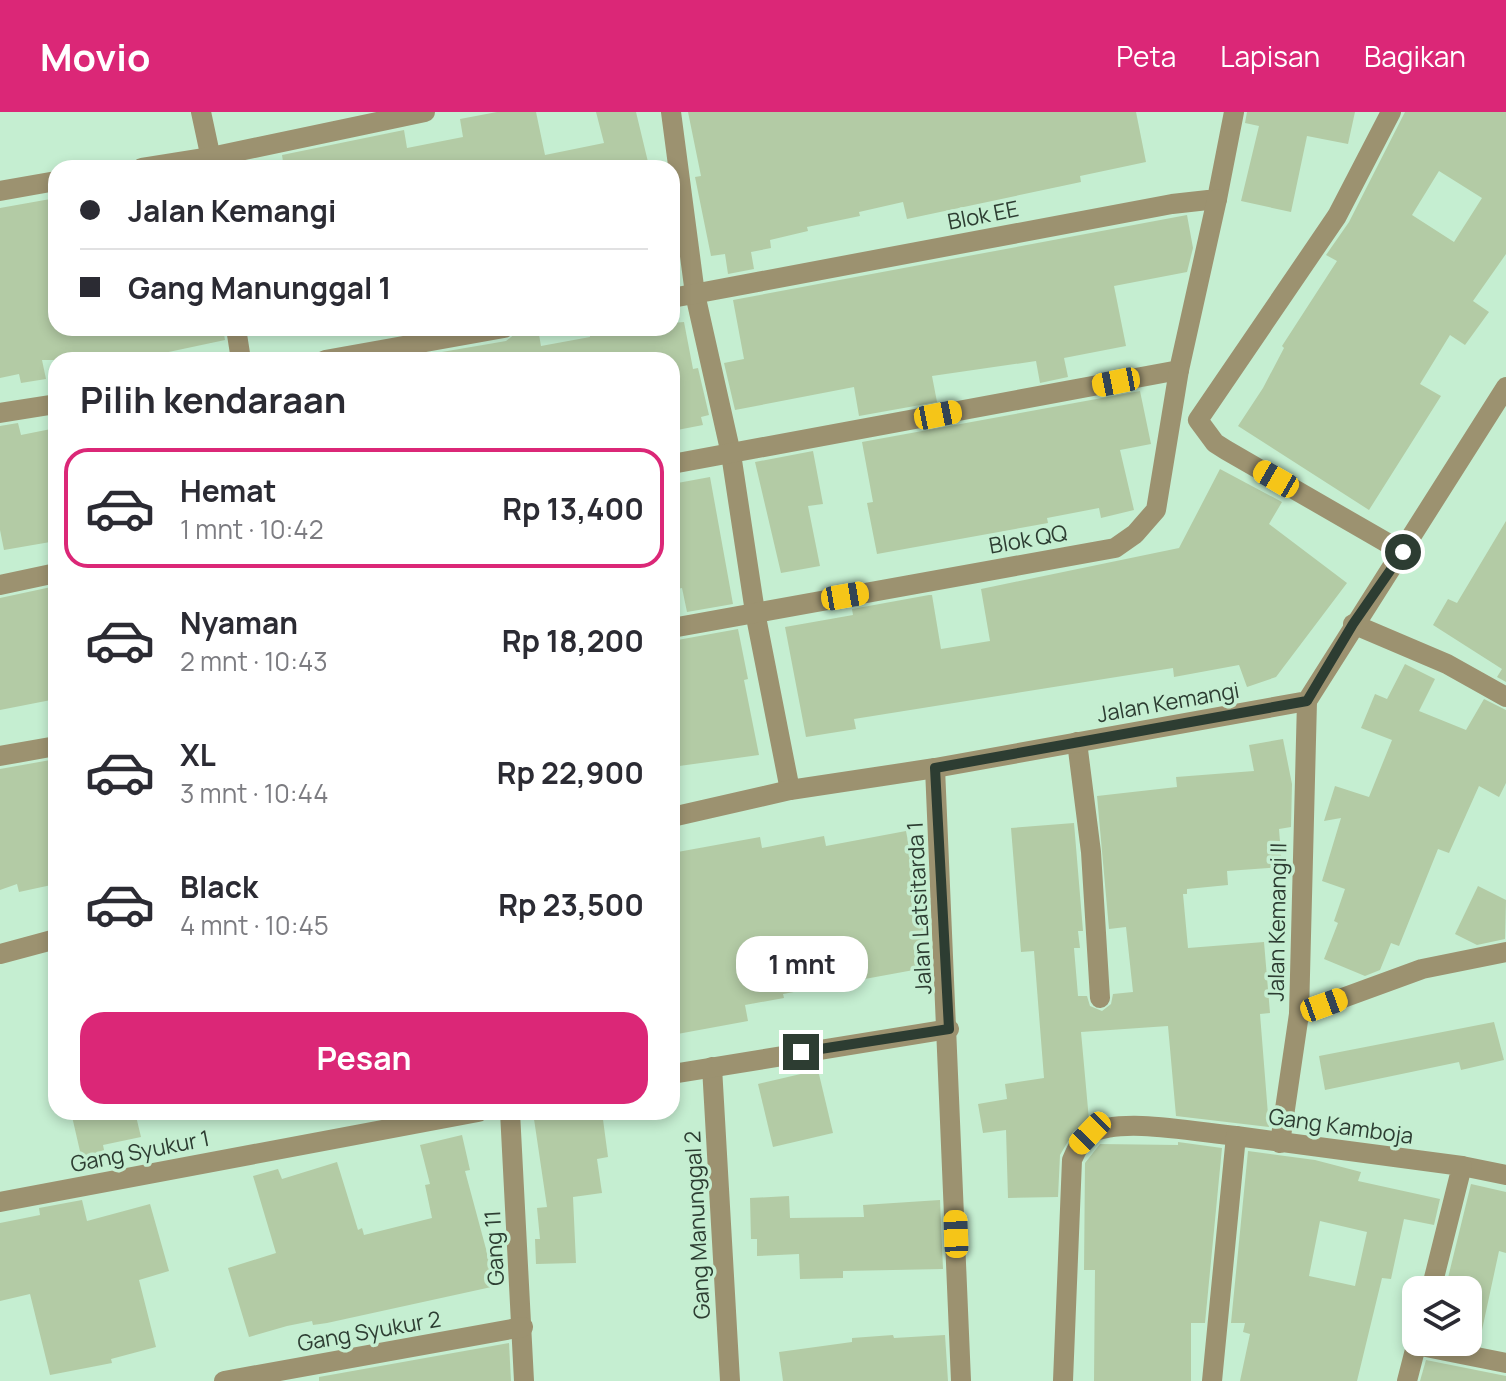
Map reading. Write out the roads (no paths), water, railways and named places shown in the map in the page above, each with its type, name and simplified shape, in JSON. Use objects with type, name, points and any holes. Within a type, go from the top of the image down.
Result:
[{"type":"street","points":[[201,112],[211,160]]},
{"type":"street","points":[[225,160],[425,112]]},
{"type":"street","points":[[671,112],[677,160]]},
{"type":"street","points":[[1217,199],[1234,112]]},
{"type":"street","points":[[1198,420],[1337,216],[1391,112]]},
{"type":"street","points":[[680,180],[695,294],[731,454],[755,612],[790,790]]},
{"type":"street","points":[[0,191],[48,182]]},
{"type":"street","name":"Blok EE","points":[[680,297],[1172,204],[1217,199]]},
{"type":"street","name":"Blok QQ","points":[[680,626],[1115,548],[1135,534],[1156,510],[1179,370],[1217,199]]},
{"type":"street","points":[[370,352],[459,336]]},
{"type":"street","points":[[680,463],[1179,370],[1198,420],[1215,443],[1403,552]]},
{"type":"street","points":[[1307,701],[1506,387]]},
{"type":"street","points":[[0,413],[48,405]]},
{"type":"street","points":[[0,585],[48,575]]},
{"type":"street","points":[[1353,624],[1447,664],[1506,697]]},
{"type":"street","name":"Jalan Kemangi","points":[[680,815],[790,790],[935,768],[1307,701]]},
{"type":"street","name":"Jalan Kemangi II","points":[[1280,1143],[1299,1014],[1307,701]]},
{"type":"street","points":[[1077,742],[1091,852],[1100,998]]},
{"type":"street","points":[[0,756],[48,747]]},
{"type":"street","name":"Jalan Latsitarda 1","points":[[935,768],[949,1029],[961,1381]]},
{"type":"street","points":[[0,954],[48,941]]},
{"type":"street","points":[[1299,1014],[1422,969],[1506,952]]},
{"type":"street","points":[[680,1073],[949,1029]]},
{"type":"street","name":"Gang Manunggal 2","points":[[712,1067],[730,1381]]},
{"type":"street","name":"Gang Syukur 1","points":[[0,1202],[436,1120]]},
{"type":"street","name":"Gang 11","points":[[510,1120],[524,1381]]},
{"type":"street","points":[[1063,1381],[1072,1160],[1078,1146],[1090,1133],[1125,1126],[1236,1136]]},
{"type":"street","name":"Gang Kamboja","points":[[1212,1381],[1236,1136],[1462,1166],[1506,1175]]},
{"type":"street","points":[[1434,1276],[1462,1166]]},
{"type":"street","name":"Gang Syukur 2","points":[[224,1381],[523,1327]]},
{"type":"street","points":[[1407,1381],[1413,1356]]},
{"type":"street","points":[[1473,1356],[1506,1363]]}]
